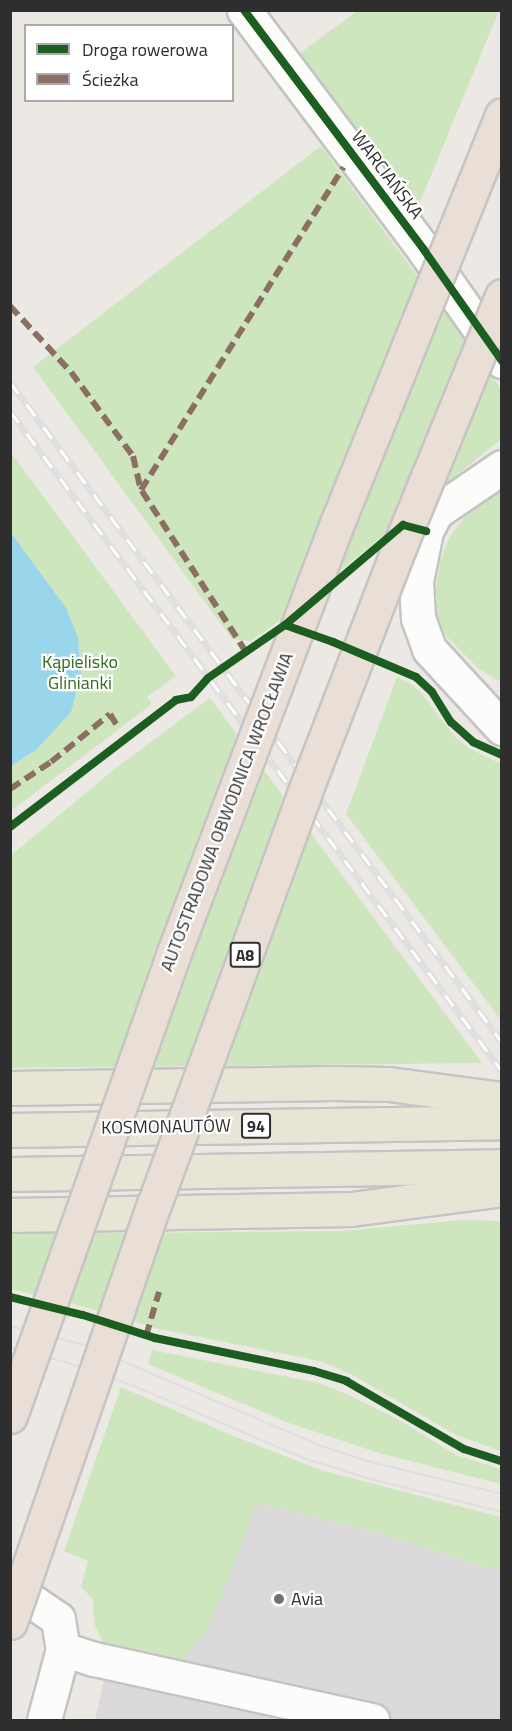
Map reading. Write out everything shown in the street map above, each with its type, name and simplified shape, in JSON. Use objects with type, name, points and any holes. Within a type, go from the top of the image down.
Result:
[{"type":"highway","name":"AUTOSTRADOWA OBWODNICA WROCŁAWIA","points":[[10,1416],[173,955],[336,526],[501,115]]},
{"type":"highway","name":"A8","points":[[10,1622],[155,1202],[304,794],[400,545],[501,296]]},
{"type":"main road","points":[[10,1088],[389,1084],[498,1106]]},
{"type":"main road","name":"KOSMONAUTÓW","points":[[10,1130],[498,1106]]},
{"type":"main road","points":[[10,1174],[501,1166]]},
{"type":"main road","points":[[10,1215],[351,1209],[501,1189]]},
{"type":"street","name":"WARCIAŃSKA","points":[[244,10],[424,250],[501,361]]},
{"type":"street","points":[[501,466],[436,512],[426,531],[416,581],[418,618],[429,649],[489,700],[501,728]]},
{"type":"street","points":[[10,1586],[58,1619],[63,1649],[44,1720]]},
{"type":"street","points":[[63,1649],[291,1713],[372,1720]]},
{"type":"shaded area","points":[[197,1488],[386,1535],[501,1572],[501,1720],[95,1720],[105,1676]]},
{"type":"green space","points":[[357,11],[499,11],[415,214],[296,56]]},
{"type":"green space","points":[[321,146],[501,389],[501,439],[279,621],[251,641],[232,639],[33,367]]},
{"type":"green space","name":"Kąpielisko Glinianki","points":[[10,451],[176,676],[147,697],[152,704],[11,811]]},
{"type":"green space","points":[[501,482],[501,682],[479,669],[440,628],[436,589],[440,562],[450,536],[464,518]]},
{"type":"green space","points":[[397,677],[414,686],[422,694],[456,738],[469,748],[501,764],[501,1020],[346,814]]},
{"type":"green space","points":[[210,698],[482,1063],[11,1068],[10,856],[112,771]]},
{"type":"green space","points":[[462,1220],[501,1221],[501,1451],[456,1435],[351,1374],[320,1361],[159,1329],[81,1306],[11,1289],[11,1234],[342,1231]]},
{"type":"green space","points":[[152,1350],[319,1383],[399,1420],[456,1455],[501,1469],[501,1484],[382,1454],[289,1423],[148,1364]]},
{"type":"green space","points":[[121,1387],[229,1434],[320,1470],[501,1517],[501,1572],[386,1535],[257,1503],[222,1595],[204,1633],[180,1662],[104,1646],[94,1623],[93,1599],[81,1587],[88,1561],[64,1551]]},
{"type":"water","points":[[11,533],[66,608],[78,638],[81,674],[71,712],[36,750],[11,766]]},
{"type":"tram line","points":[[10,1326],[85,1345],[324,1447],[371,1462],[502,1494]]},
{"type":"tram line","points":[[10,1347],[69,1363],[134,1386],[307,1459],[371,1479],[502,1512]]},
{"type":"railway","points":[[10,382],[502,1042]]},
{"type":"railway","points":[[10,411],[502,1071]]},
{"type":"marked path","points":[[246,652],[141,490],[344,167]]},
{"type":"marked path","points":[[10,306],[71,372],[133,456],[141,490]]},
{"type":"marked path","points":[[10,789],[51,762],[110,714],[119,729]]},
{"type":"marked path","points":[[146,1336],[159,1292]]},
{"type":"cycle path","points":[[244,10],[424,250],[502,361]]},
{"type":"cycle path","points":[[10,827],[176,700],[191,697],[208,678],[285,625],[403,525],[426,531]]},
{"type":"cycle path","points":[[285,625],[333,642],[416,677],[432,692],[451,722],[473,742],[502,755]]},
{"type":"cycle path","points":[[10,1297],[83,1315],[155,1338],[314,1371],[346,1381],[464,1449],[502,1461]]},
{"type":"place","name":"Avia","points":[[279,1599]]}]
